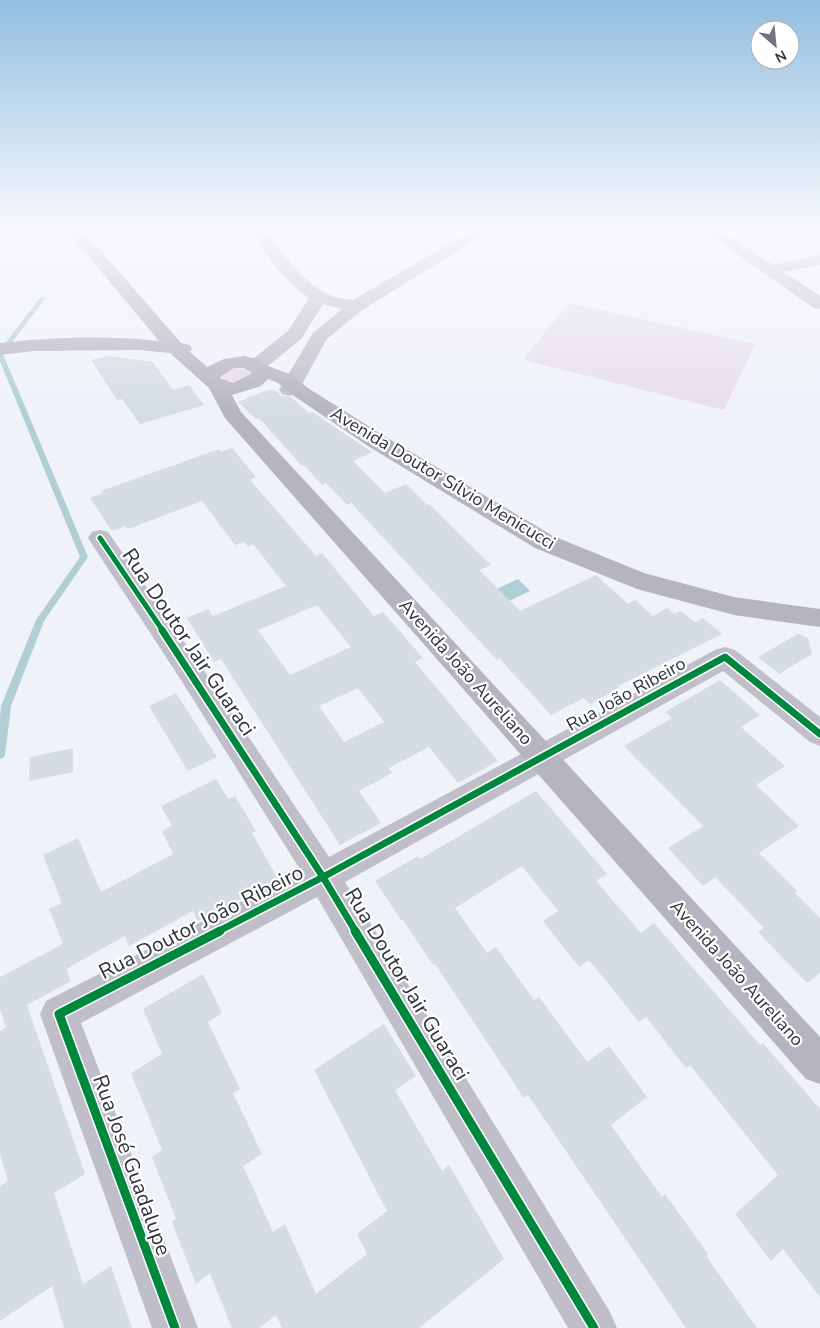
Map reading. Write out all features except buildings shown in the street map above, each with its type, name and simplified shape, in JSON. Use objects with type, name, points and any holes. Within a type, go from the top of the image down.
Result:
[{"type":"main road","name":"Avenida João Aureliano","points":[[125,290],[174,347],[215,384],[232,414],[820,1065]]},
{"type":"main road","name":"Avenida Doutor Sílvio Menicucci","points":[[0,349],[43,345],[139,344],[174,347],[294,389],[376,442],[544,542],[637,580],[734,606],[820,618]]},
{"type":"main road","points":[[215,384],[226,388],[251,373]]},
{"type":"main road","points":[[232,414],[251,373]]},
{"type":"street","points":[[311,290],[319,297],[356,306]]},
{"type":"street","points":[[294,389],[319,337],[356,306],[383,290]]},
{"type":"street","points":[[800,290],[820,304]]},
{"type":"street","points":[[251,373],[295,335],[319,297]]},
{"type":"street","points":[[295,335],[319,337]]},
{"type":"street","name":"Rua Doutor Jair Guaraci","points":[[100,538],[191,673],[323,877],[594,1328]]},
{"type":"street","name":"Rua João Ribeiro","points":[[542,756],[724,657],[820,734]]},
{"type":"street","name":"Rua Doutor João Ribeiro","points":[[59,1014],[323,877],[542,756]]},
{"type":"street","name":"Rua José Guadalupe","points":[[59,1014],[176,1328]]},
{"type":"shaded area","points":[[569,303],[755,344],[724,410],[523,360]]},
{"type":"shaded area","points":[[240,366],[250,371],[250,376],[231,382],[220,376],[222,371]]},
{"type":"water","points":[[518,579],[530,591],[502,604],[490,592]]},
{"type":"waterway","points":[[0,755],[6,706],[40,620],[84,557],[0,354],[42,299]]},
{"type":"cycle path","points":[[100,538],[191,673],[323,877],[594,1328]]},
{"type":"cycle path","points":[[175,1328],[59,1014],[323,877],[725,657],[820,734]]}]
